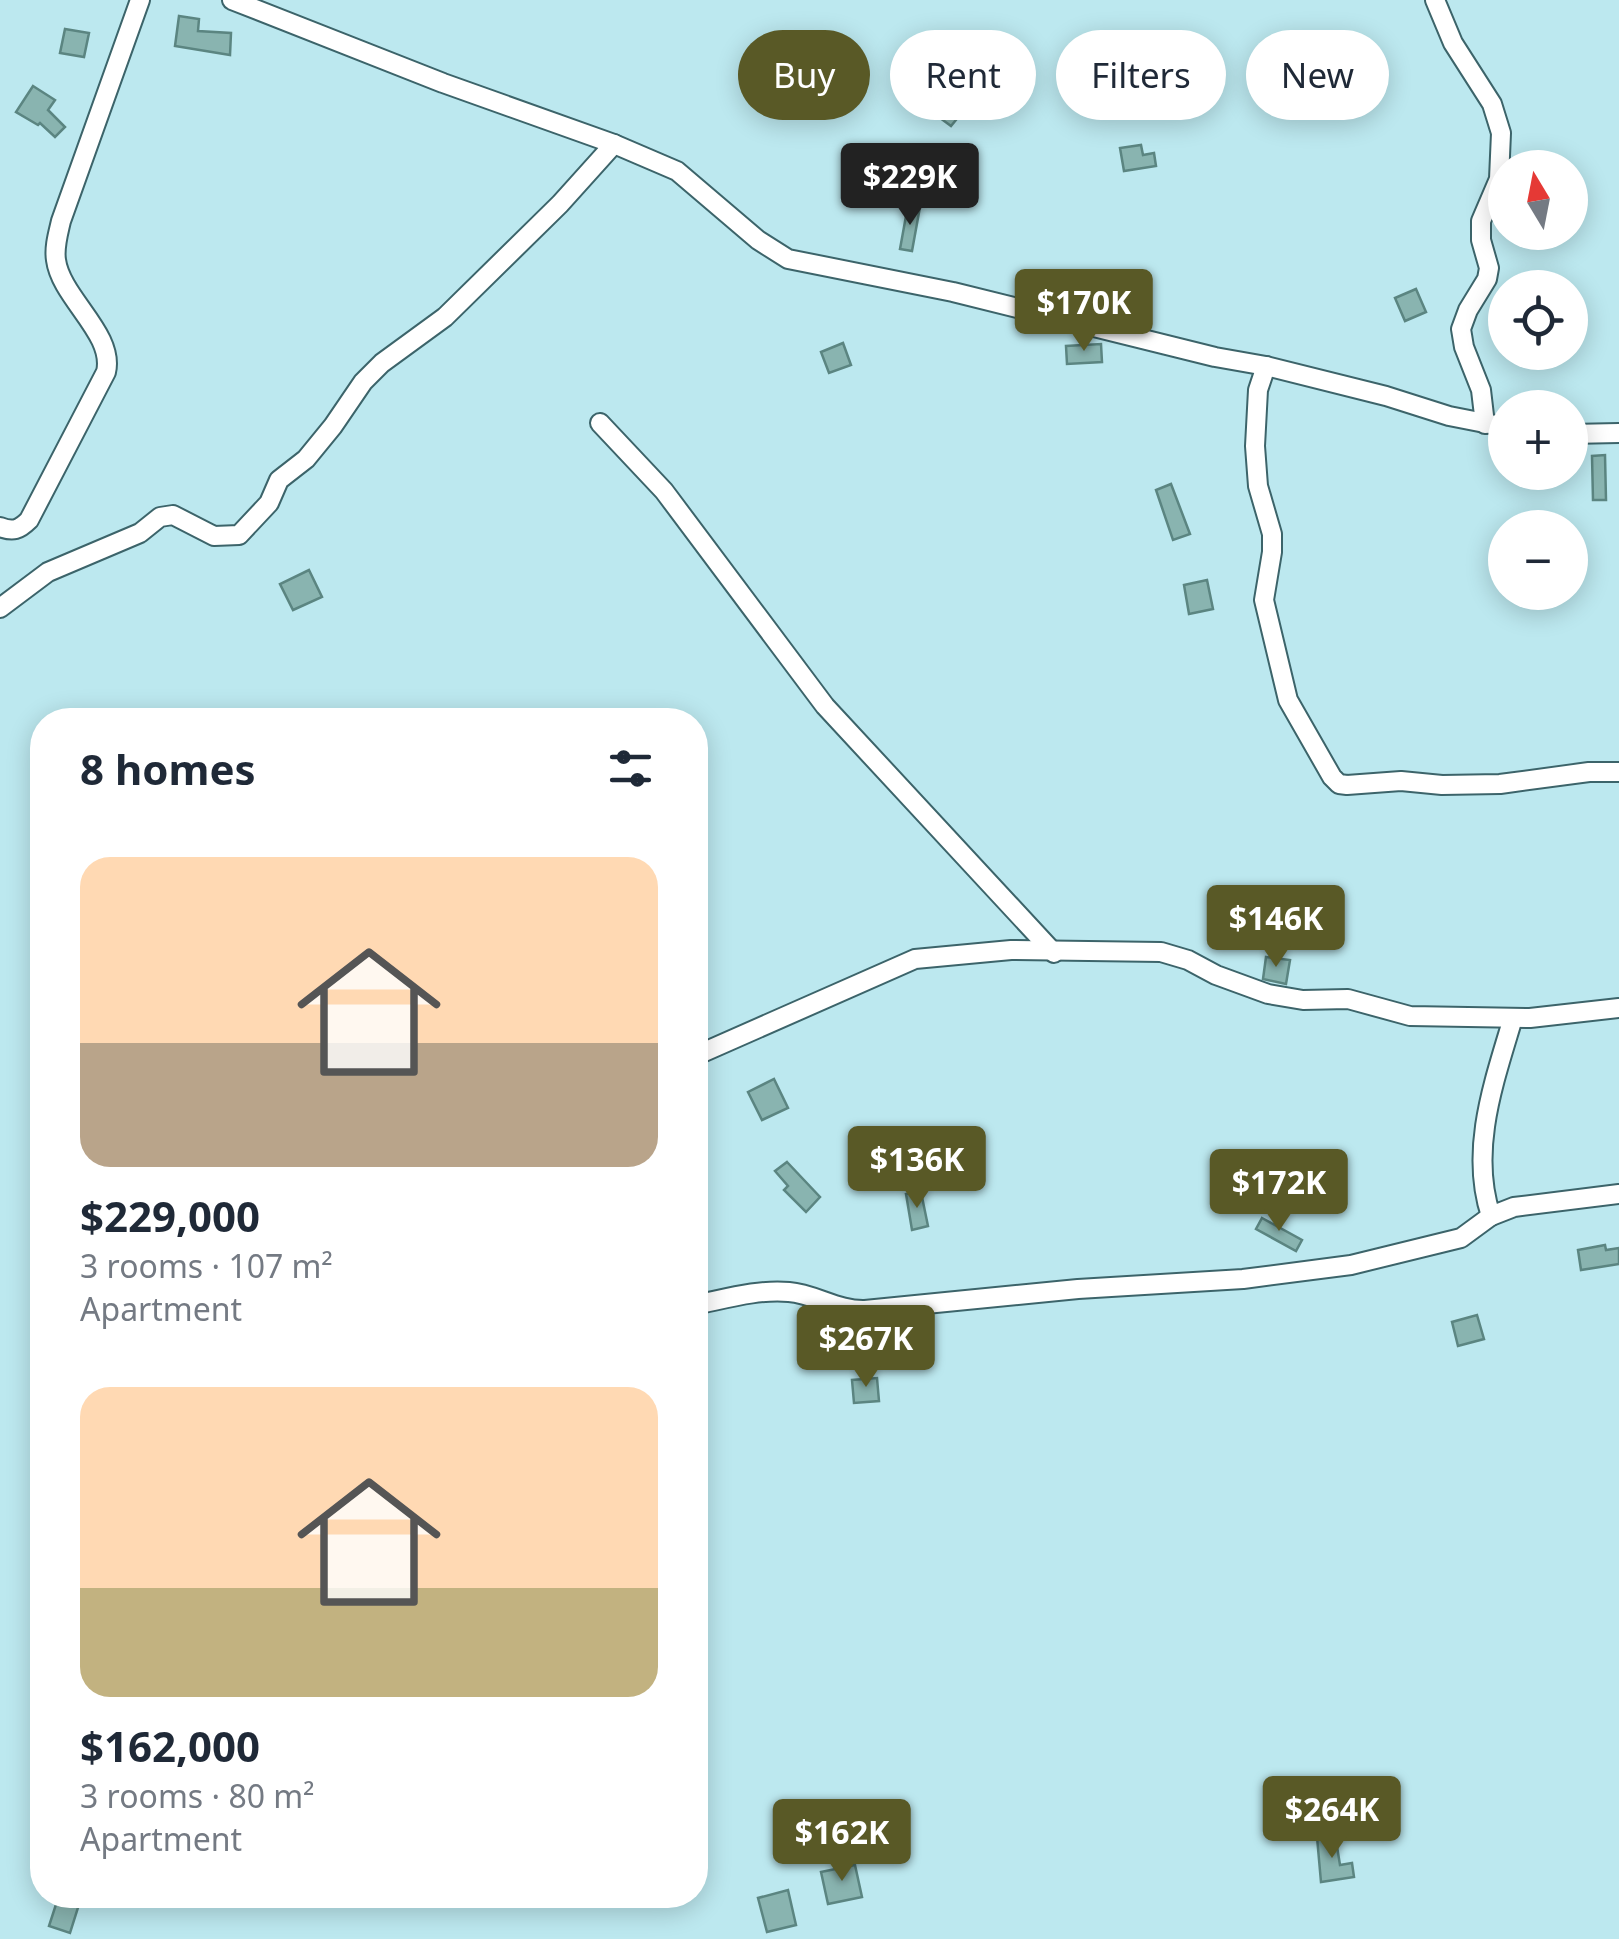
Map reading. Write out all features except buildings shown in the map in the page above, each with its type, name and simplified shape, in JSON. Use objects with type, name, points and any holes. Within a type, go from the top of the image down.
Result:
[{"type":"street","points":[[0,527],[11,531],[29,520],[106,372],[107,354],[60,275],[56,244],[140,0]]},
{"type":"street","points":[[232,0],[677,171],[758,240],[788,258],[953,292],[1266,366],[1488,424]]},
{"type":"street","points":[[1435,0],[1453,42],[1492,104],[1502,133],[1499,179],[1481,221],[1481,240],[1489,268],[1484,287],[1468,310],[1462,329],[1464,348],[1481,390],[1485,424]]},
{"type":"street","points":[[0,608],[48,572],[140,533],[160,517],[174,515],[214,536],[238,535],[269,502],[279,480],[306,459],[333,426],[363,382],[382,363],[445,317],[560,204],[614,144]]},
{"type":"street","points":[[1266,366],[1258,390],[1255,446],[1258,486],[1272,534],[1264,600],[1288,700],[1338,784],[1481,784],[1619,772]]},
{"type":"street","points":[[600,423],[664,491],[826,706],[1054,953]]},
{"type":"street","points":[[1588,434],[1619,433]]},
{"type":"street","points":[[708,1050],[914,959],[1010,950],[1161,952],[1268,994],[1303,1000],[1348,999],[1410,1016],[1513,1018],[1619,1008]]},
{"type":"street","points":[[1492,1216],[1484,1188],[1486,1106],[1513,1018]]},
{"type":"street","points":[[708,1302],[790,1292],[866,1310],[1078,1288],[1243,1279],[1351,1266],[1461,1238],[1492,1216],[1514,1207],[1619,1194]]}]
